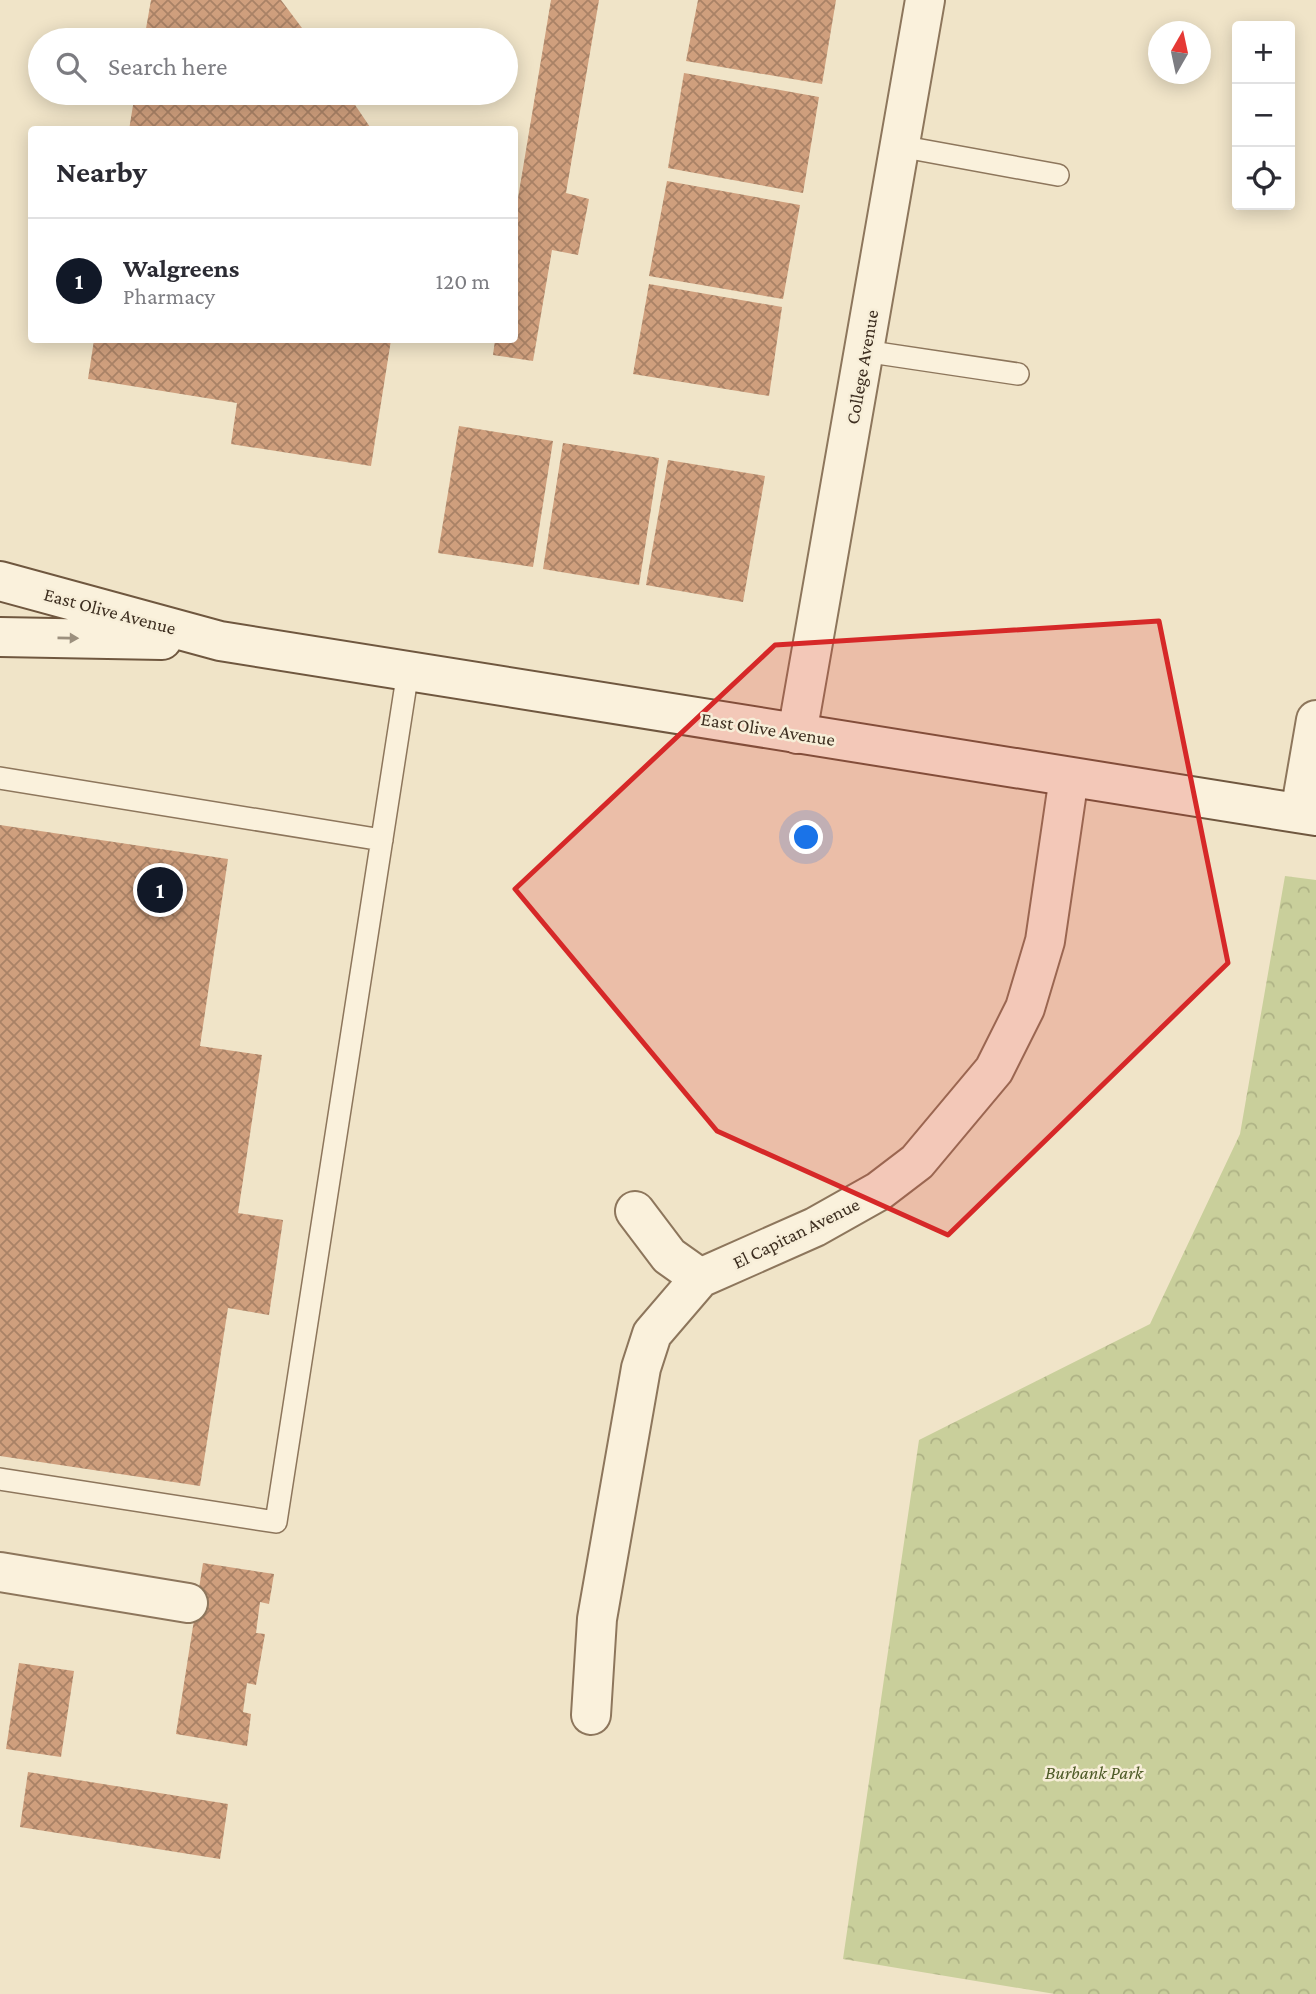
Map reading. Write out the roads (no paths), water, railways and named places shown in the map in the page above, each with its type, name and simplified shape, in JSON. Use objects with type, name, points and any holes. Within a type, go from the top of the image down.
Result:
[{"type":"street","name":"College Avenue","points":[[797,734],[925,0]]},
{"type":"street","name":"East Olive Avenue","points":[[0,581],[220,641],[1308,814]]},
{"type":"street","name":"East Olive Avenue","points":[[0,637],[220,641]]},
{"type":"street","points":[[1308,814],[1316,720]]},
{"type":"street","name":"El Capitan Avenue","points":[[591,1715],[597,1619],[640,1368],[652,1334],[700,1278],[815,1227],[879,1191],[917,1162],[994,1070],[1025,1008],[1045,941],[1069,776]]},
{"type":"street","points":[[635,1211],[669,1256],[700,1278]]},
{"type":"street","points":[[0,1572],[188,1603]]},
{"type":"lane","points":[[900,146],[1058,175]]},
{"type":"lane","points":[[864,351],[1018,374]]},
{"type":"lane","points":[[0,1479],[276,1522],[408,671]]},
{"type":"lane","points":[[0,778],[382,840]]},
{"type":"place","name":"Walgreens","points":[[160,890]]},
{"type":"park label","name":"Burbank Park","points":[[1094,1772]]}]
